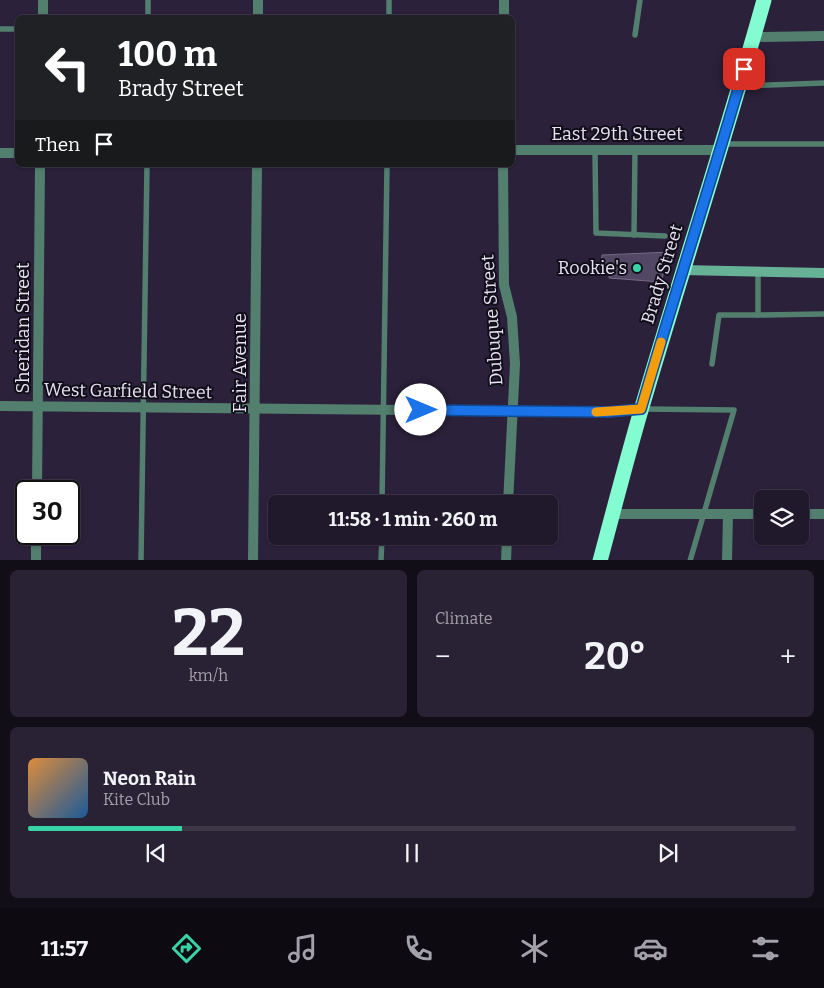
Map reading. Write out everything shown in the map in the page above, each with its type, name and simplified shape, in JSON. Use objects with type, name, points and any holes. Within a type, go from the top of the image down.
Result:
[{"type":"highway","name":"Brady Street","points":[[600,560],[641,409],[682,270],[722,147],[764,0]]},
{"type":"street","points":[[43,15],[44,0]]},
{"type":"street","points":[[258,0],[258,15]]},
{"type":"street","points":[[504,0],[504,15]]},
{"type":"street","points":[[754,37],[824,36]]},
{"type":"street","name":"East 29th Street","points":[[515,150],[595,151],[722,147]]},
{"type":"street","points":[[0,153],[15,153]]},
{"type":"street","name":"Sheridan Street","points":[[37,480],[40,167]]},
{"type":"street","name":"Fair Avenue","points":[[253,560],[257,167]]},
{"type":"street","name":"Dubuque Street","points":[[503,167],[504,285],[512,317],[515,364],[508,495]]},
{"type":"street","points":[[682,270],[824,274]]},
{"type":"street","name":"West Garfield Street","points":[[0,406],[608,412],[641,409]]},
{"type":"street","points":[[612,514],[754,514]]},
{"type":"street","points":[[728,514],[728,560]]},
{"type":"street","points":[[809,514],[824,514]]},
{"type":"street","points":[[36,545],[36,560]]},
{"type":"street","points":[[506,560],[507,545]]},
{"type":"lane","points":[[148,0],[148,15]]},
{"type":"lane","points":[[389,0],[389,15]]},
{"type":"lane","points":[[635,35],[640,0]]},
{"type":"lane","points":[[0,29],[15,29]]},
{"type":"lane","points":[[740,86],[824,83]]},
{"type":"lane","points":[[722,147],[824,144]]},
{"type":"lane","points":[[634,235],[635,150]]},
{"type":"lane","points":[[595,151],[596,234],[665,236]]},
{"type":"lane","points":[[141,560],[147,167]]},
{"type":"lane","points":[[382,495],[387,167]]},
{"type":"lane","points":[[758,272],[758,315]]},
{"type":"lane","points":[[712,364],[719,315],[824,314]]},
{"type":"lane","points":[[641,409],[734,410],[690,560]]},
{"type":"lane","points":[[381,560],[382,545]]},
{"type":"building","name":"Rookie's","points":[[670,252],[661,282],[609,278],[610,266],[601,270],[602,255]]},
{"type":"slow traffic","points":[[596,412],[641,409],[661,342]]},
{"type":"place","name":"Rookie's","points":[[637,268]]},
{"type":"route","points":[[421,410],[608,412],[641,409],[744,69]]}]
